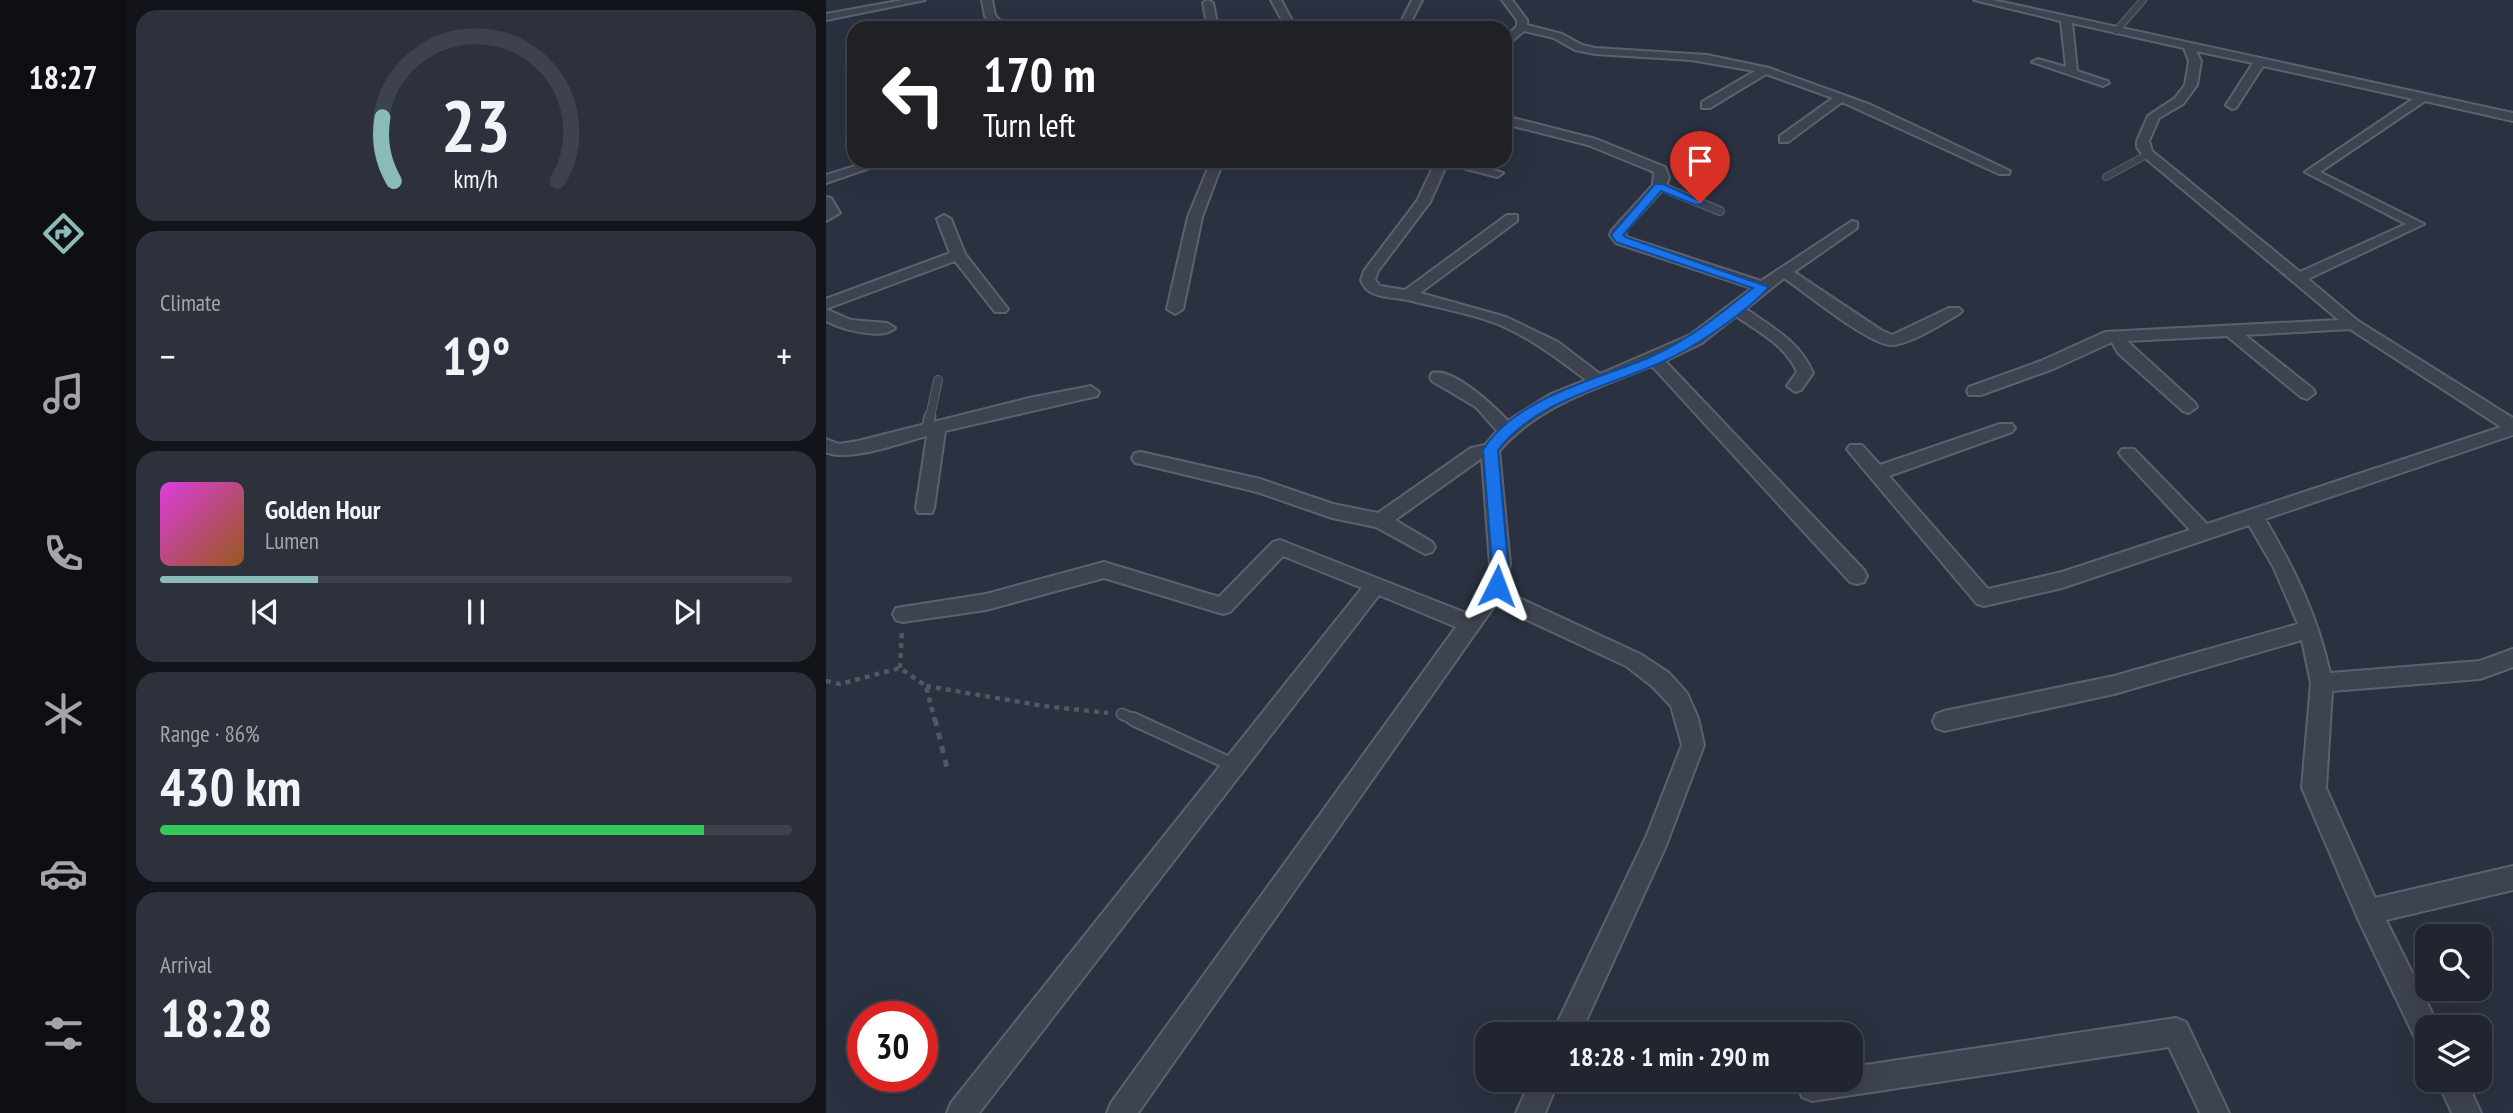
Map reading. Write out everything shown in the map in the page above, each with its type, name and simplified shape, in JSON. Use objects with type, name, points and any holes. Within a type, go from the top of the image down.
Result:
[{"type":"street","points":[[826,16],[866,4],[880,6],[920,0]]},
{"type":"street","points":[[987,0],[990,16],[995,21]]},
{"type":"street","points":[[1276,0],[1287,21]]},
{"type":"street","points":[[1407,21],[1418,0]]},
{"type":"street","points":[[1507,0],[1522,20],[1522,27],[1512,37]]},
{"type":"street","points":[[1979,0],[2513,117]]},
{"type":"street","points":[[1208,3],[1212,21]]},
{"type":"street","points":[[880,6],[885,21]]},
{"type":"street","points":[[2066,20],[2072,73]]},
{"type":"street","points":[[1522,27],[1558,36],[1579,48],[1595,51],[1721,60],[1765,70],[1840,97],[2004,171]]},
{"type":"street","points":[[2189,48],[2195,61],[2191,85],[2179,101],[2154,116],[2143,141],[2143,148],[2148,154],[2353,324],[2513,428]]},
{"type":"street","points":[[2038,62],[2103,83]]},
{"type":"street","points":[[2232,104],[2259,63]]},
{"type":"street","points":[[1706,105],[1765,70]]},
{"type":"street","points":[[1784,139],[1840,97]]},
{"type":"street","points":[[2298,278],[2417,224],[2311,172],[2422,98]]},
{"type":"street","points":[[1512,122],[1592,142],[1660,170],[1662,178],[1659,186],[1619,230],[1617,235],[1620,240],[1763,287]]},
{"type":"street","points":[[826,179],[861,168]]},
{"type":"street","points":[[1175,309],[1195,217],[1214,168]]},
{"type":"street","points":[[1439,168],[1423,202],[1371,271],[1368,280],[1370,286],[1376,290],[1408,295],[1489,316],[1519,328],[1552,346],[1598,381]]},
{"type":"street","points":[[1477,168],[1497,173]]},
{"type":"street","points":[[826,201],[833,213],[826,217]]},
{"type":"street","points":[[1408,295],[1512,218]]},
{"type":"street","points":[[944,219],[958,255],[1000,309]]},
{"type":"street","points":[[1381,521],[1477,452],[1490,450],[1506,430],[1541,408],[1598,381],[1655,360],[1695,340],[1763,287],[1852,225]]},
{"type":"street","points":[[826,304],[958,255]]},
{"type":"street","points":[[1784,272],[1875,334],[1891,340],[1954,311]]},
{"type":"street","points":[[1736,309],[1801,360],[1805,373],[1795,386]]},
{"type":"street","points":[[826,314],[837,322],[858,328],[887,328]]},
{"type":"street","points":[[1975,391],[2047,365],[2105,337],[2353,324]]},
{"type":"street","points":[[2232,332],[2308,393]]},
{"type":"street","points":[[2117,337],[2124,349],[2189,407]]},
{"type":"street","points":[[1655,360],[1857,576]]},
{"type":"street","points":[[1437,377],[1482,404],[1506,430]]},
{"type":"street","points":[[826,445],[837,450],[1029,404],[1091,392]]},
{"type":"street","points":[[925,508],[932,428]]},
{"type":"street","points":[[1877,473],[2006,428]]},
{"type":"street","points":[[1856,449],[1984,598],[2062,580],[2513,428]]},
{"type":"street","points":[[1121,1113],[1497,586],[1500,564],[1490,450]]},
{"type":"street","points":[[2128,453],[2203,532]]},
{"type":"street","points":[[1141,458],[1260,486],[1332,511],[1381,521],[1425,547]]},
{"type":"street","points":[[2253,515],[2283,566],[2310,629],[2322,683],[2314,788],[2368,912],[2419,1015]]},
{"type":"street","points":[[903,614],[986,602],[1104,570],[1223,606],[1280,547],[1469,623]]},
{"type":"street","points":[[961,1113],[1376,586]]},
{"type":"street","points":[[1491,594],[1633,660],[1661,680],[1679,701],[1691,730],[1693,745],[1657,840],[1572,1022]]},
{"type":"street","points":[[1944,721],[2114,685],[2310,629]]},
{"type":"street","points":[[2322,683],[2480,670],[2513,658]]},
{"type":"street","points":[[2368,912],[2513,878]]},
{"type":"street","points":[[1863,1079],[2176,1032],[2214,1113]]},
{"type":"street","points":[[1530,1113],[1540,1092]]},
{"type":"street","points":[[2456,1092],[2466,1113]]},
{"type":"lane","points":[[2116,31],[2143,0]]},
{"type":"lane","points":[[2106,177],[2148,154]]},
{"type":"lane","points":[[1659,186],[1720,211]]},
{"type":"lane","points":[[932,428],[938,380]]},
{"type":"lane","points":[[1122,714],[1234,765]]},
{"type":"path","points":[[900,668],[903,614]]},
{"type":"path","points":[[826,681],[840,684],[900,668],[926,686],[1044,706],[1122,714]]},
{"type":"path","points":[[926,686],[947,768]]},
{"type":"route","points":[[1497,586],[1500,564],[1490,450],[1496,441],[1506,430],[1541,408],[1598,381],[1655,360],[1695,340],[1763,287],[1632,245],[1620,240],[1617,235],[1659,186],[1700,203]]}]
